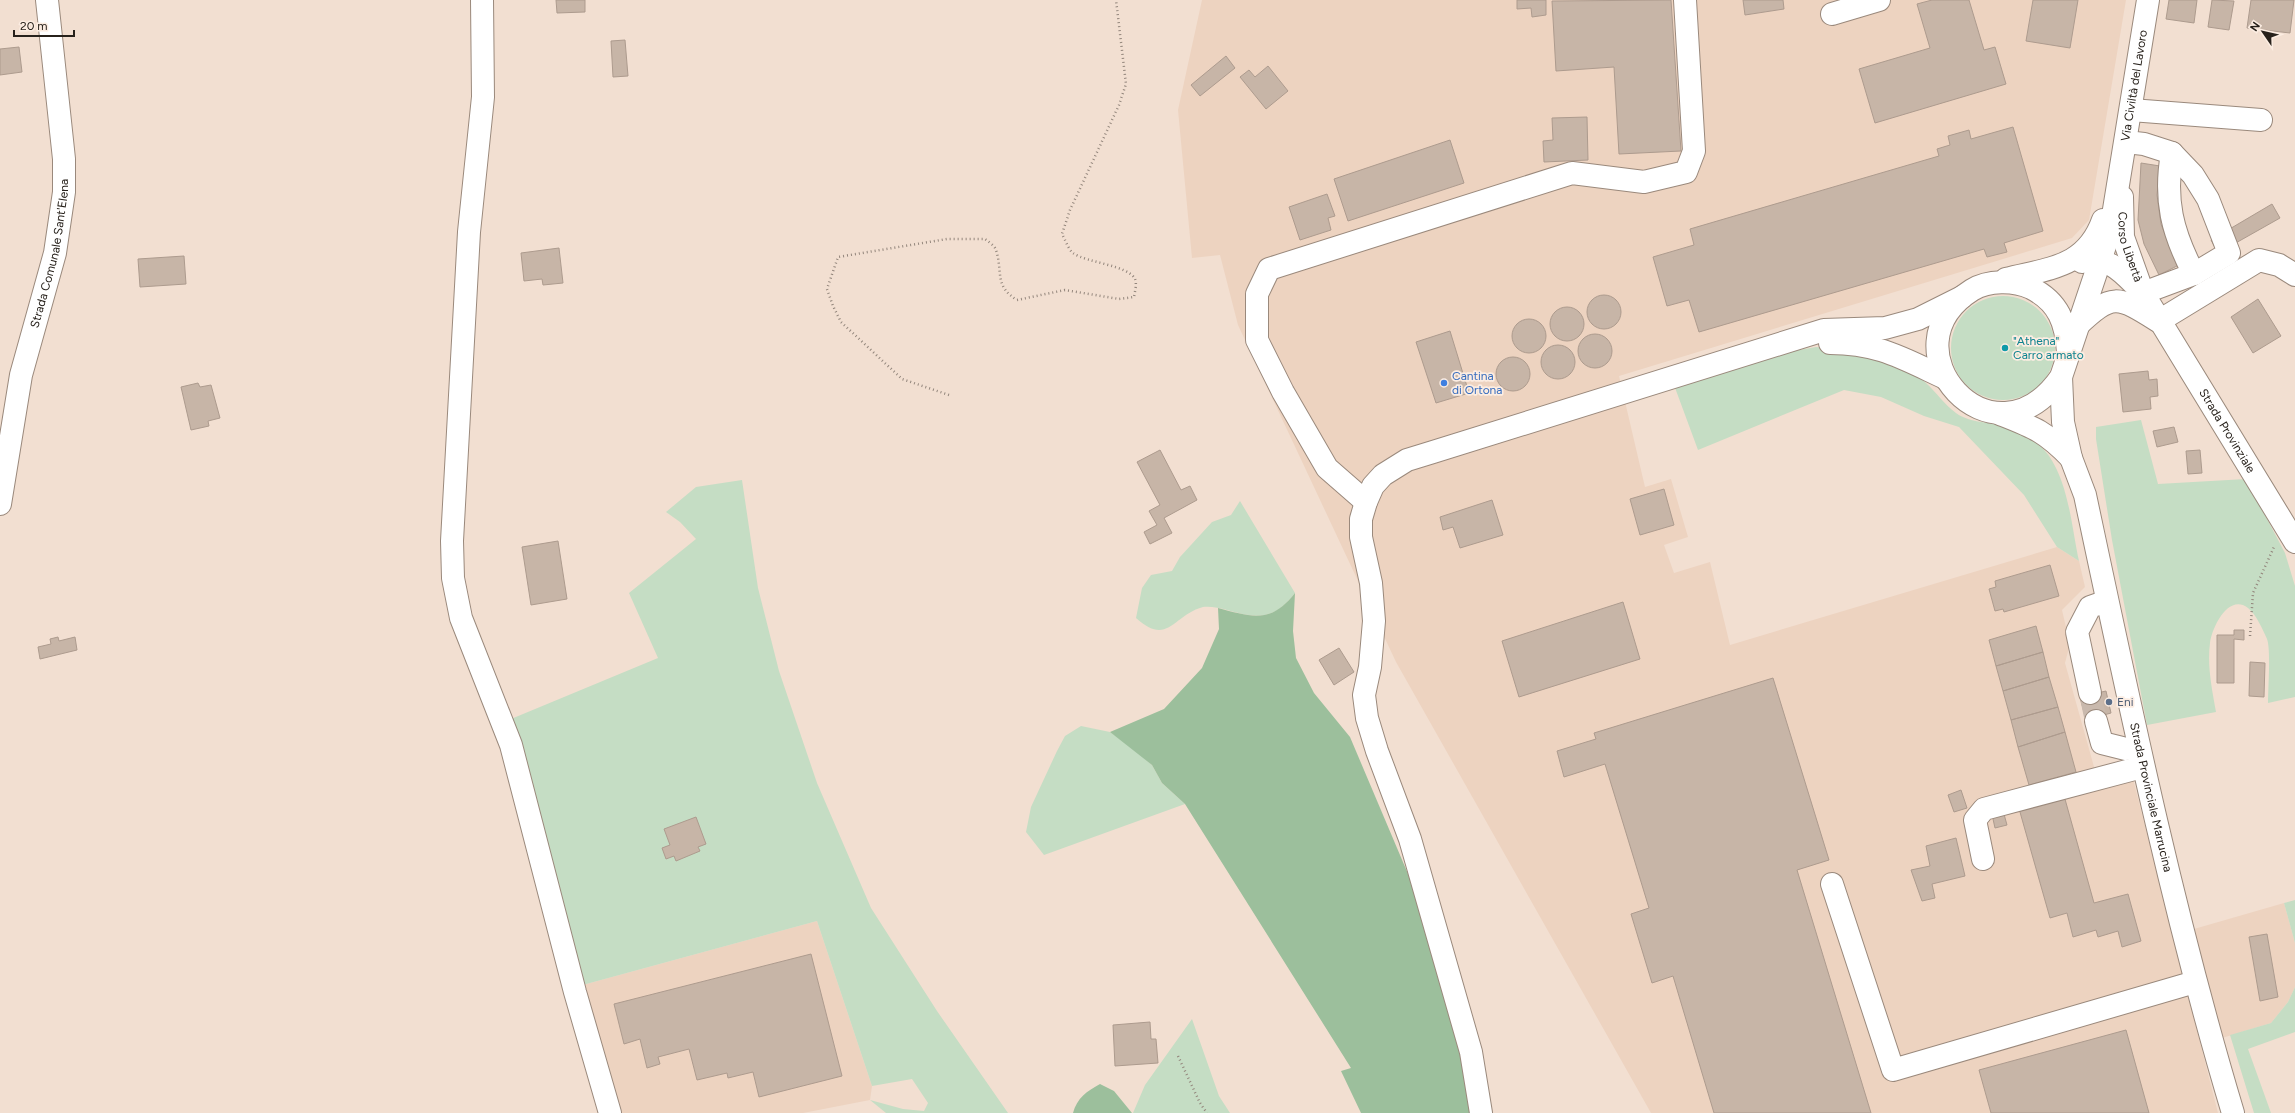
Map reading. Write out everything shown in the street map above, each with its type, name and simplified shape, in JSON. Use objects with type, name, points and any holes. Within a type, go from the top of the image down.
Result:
[{"type":"main road","name":"Strada Comunale Sant'Elena","points":[[0,504],[21,375],[55,253],[64,192],[64,159],[48,0]]},
{"type":"main road","points":[[482,0],[483,97],[468,232],[452,541],[453,578],[461,618],[511,745],[574,992],[610,1113]]},
{"type":"main road","points":[[1366,502],[1327,468],[1283,392],[1257,340],[1257,294],[1269,268],[1572,173],[1644,182],[1686,172],[1694,152],[1685,0]]},
{"type":"main road","points":[[1832,14],[1879,0]]},
{"type":"main road","name":"Via Civiltà del Lavoro","points":[[2122,168],[2148,0]]},
{"type":"main road","points":[[2131,110],[2261,120]]},
{"type":"main road","points":[[1481,1113],[1471,1052],[1416,860],[1367,718],[1364,695],[1370,667],[1374,621],[1370,582],[1361,537],[1361,519],[1373,486],[1383,475],[1407,460],[1824,330],[1885,328],[1918,319],[1962,297],[1976,288],[1992,283],[2064,265],[2102,260],[2117,268],[2143,293],[2194,274],[2229,253],[2208,199],[2193,175],[2172,152],[2144,144],[2126,142]]},
{"type":"main road","points":[[2172,152],[2168,177],[2169,201],[2173,226],[2180,249],[2194,274]]},
{"type":"main road","points":[[1962,297],[1947,313],[1939,334],[1938,356],[1945,378],[1958,395],[1976,408],[1998,413],[2017,412],[2035,405],[2050,393],[2062,377],[2068,352],[2102,260],[2111,228],[2122,168]]},
{"type":"main road","points":[[2064,265],[2086,249],[2098,234],[2122,168]]},
{"type":"main road","name":"Corso Libertà","points":[[2122,168],[2122,237],[2143,293],[2159,321]]},
{"type":"main road","points":[[2077,326],[2098,306],[2115,300],[2137,308],[2159,321],[2259,260],[2279,265],[2295,275]]},
{"type":"main road","points":[[1992,283],[2021,284],[2047,299],[2064,322],[2068,352]]},
{"type":"main road","name":"Strada Provinziale","points":[[2159,321],[2290,534]]},
{"type":"main road","points":[[1782,344],[1863,345],[1901,356],[1945,378]]},
{"type":"main road","name":"Strada Provinciale Marrucina","points":[[2062,377],[2063,422],[2071,458],[2085,495],[2140,757],[2195,982],[2233,1113]]},
{"type":"main road","name":"Strada Provinciale Marrucina","points":[[1998,413],[2039,429],[2071,458]]},
{"type":"main road","points":[[2090,693],[2077,632],[2090,607],[2107,601]]},
{"type":"main road","points":[[2096,721],[2102,743],[2126,749],[2140,757]]},
{"type":"main road","points":[[1983,859],[1975,820],[1984,809],[2140,757]]},
{"type":"main road","points":[[1832,884],[1893,1070],[2195,982]]},
{"type":"path","points":[[949,395],[902,379],[841,322],[827,289],[838,257],[947,239],[986,239],[996,249],[1000,279],[1006,293],[1017,300],[1066,290],[1119,299],[1134,297],[1136,285],[1135,278],[1127,271],[1095,262],[1072,252],[1062,234],[1070,210],[1119,105],[1126,84],[1116,0]]},
{"type":"path","points":[[2250,636],[2253,593],[2290,534]]},
{"type":"path","points":[[1178,1056],[1207,1113]]},
{"type":"shaded area","points":[[1202,0],[2126,0],[2089,220],[2072,238],[1619,376],[1645,487],[1671,479],[1688,537],[1664,545],[1674,573],[1710,562],[1730,645],[2057,547],[2079,561],[2085,587],[2062,610],[2070,644],[2065,663],[2096,774],[2129,763],[2218,1113],[1651,1113],[1396,662],[1238,325],[1220,255],[1192,258],[1178,110]]},
{"type":"shaded area","points":[[2284,903],[2295,943],[2295,987],[2288,1002],[2271,1023],[2222,1038],[2194,929]]},
{"type":"shaded area","points":[[817,921],[872,1086],[870,1100],[803,1113],[615,1113],[579,986]]},
{"type":"green space","points":[[2003,296],[2023,300],[2040,311],[2051,328],[2055,348],[2051,368],[2040,385],[2023,396],[2003,400],[1983,396],[1966,385],[1955,368],[1951,348],[1955,328],[1966,311],[1983,300]]},
{"type":"green space","points":[[1816,347],[1859,350],[1880,356],[1897,364],[1921,379],[1952,410],[1962,417],[2008,428],[2027,436],[2041,446],[2051,459],[2065,492],[2079,561],[2057,547],[2024,495],[1959,427],[1924,416],[1881,397],[1844,390],[1698,450],[1674,385],[1777,354]]},
{"type":"green space","points":[[2141,420],[2158,484],[2246,479],[2285,553],[2295,586],[2295,697],[2268,703],[2269,660],[2267,639],[2254,614],[2248,608],[2241,605],[2234,605],[2222,614],[2211,637],[2209,652],[2210,669],[2216,712],[2147,725],[2112,540],[2096,439],[2096,427]]},
{"type":"green space","points":[[742,480],[758,588],[779,671],[817,783],[871,908],[937,1011],[1008,1113],[886,1113],[870,1100],[903,1109],[924,1111],[928,1103],[912,1079],[872,1086],[817,921],[579,986],[504,722],[658,658],[629,593],[696,539],[680,522],[666,512],[696,487]]},
{"type":"green space","points":[[1240,501],[1295,593],[1287,602],[1272,613],[1257,616],[1215,607],[1203,607],[1184,616],[1170,626],[1156,630],[1147,626],[1136,618],[1142,588],[1151,575],[1172,571],[1180,557],[1212,522],[1231,515]]},
{"type":"green space","points":[[1295,593],[1293,631],[1296,658],[1314,693],[1350,737],[1411,881],[1468,1060],[1470,1113],[1361,1113],[1341,1071],[1351,1068],[1185,804],[1162,783],[1152,765],[1110,732],[1164,709],[1202,668],[1219,629],[1218,608],[1241,614],[1260,616],[1278,610]]},
{"type":"green space","points":[[1081,726],[1110,732],[1134,749],[1152,765],[1162,783],[1185,804],[1044,855],[1026,832],[1031,807],[1065,736]]},
{"type":"green space","points":[[2295,900],[2295,943],[2284,903]]},
{"type":"green space","points":[[2295,987],[2295,1032],[2248,1049],[2271,1113],[2254,1113],[2230,1035],[2271,1023],[2288,1002]]},
{"type":"green space","points":[[1192,1019],[1219,1096],[1230,1113],[1133,1113],[1145,1085]]},
{"type":"green space","points":[[1100,1084],[1114,1091],[1132,1113],[1073,1113],[1080,1099],[1091,1089]]},
{"type":"building","points":[[556,0],[585,0],[585,12],[557,13]]},
{"type":"building","points":[[1517,0],[1546,0],[1546,15],[1532,17],[1531,8],[1517,9]]},
{"type":"building","points":[[1671,0],[1681,151],[1619,154],[1614,67],[1556,71],[1552,1]]},
{"type":"building","points":[[1743,0],[1783,0],[1784,9],[1745,15]]},
{"type":"building","points":[[1932,0],[1969,0],[1984,50],[1995,47],[2006,84],[1875,123],[1859,69],[1930,48],[1917,4]]},
{"type":"building","points":[[2033,0],[2078,0],[2070,48],[2026,41]]},
{"type":"building","points":[[2169,0],[2197,0],[2194,23],[2166,19]]},
{"type":"building","points":[[2212,0],[2234,1],[2229,30],[2208,27]]},
{"type":"building","points":[[2251,0],[2294,0],[2290,33],[2247,28]]},
{"type":"building","points":[[625,40],[628,76],[613,77],[611,41]]},
{"type":"building","points":[[19,47],[22,72],[0,75],[0,49]]},
{"type":"building","points":[[1226,56],[1235,68],[1200,96],[1191,85]]},
{"type":"building","points":[[1268,66],[1288,91],[1266,109],[1240,77],[1249,70],[1255,77]]},
{"type":"building","points":[[1587,117],[1588,160],[1544,162],[1543,141],[1553,140],[1552,118]]},
{"type":"building","points":[[2013,127],[2043,231],[2004,243],[2007,252],[1987,257],[1984,249],[1699,332],[1689,300],[1667,306],[1653,257],[1694,245],[1690,229],[1939,156],[1937,149],[1950,145],[1948,136],[1969,130],[1971,139]]},
{"type":"building","points":[[1450,140],[1464,183],[1348,221],[1334,179]]},
{"type":"building","points":[[2141,163],[2160,166],[2157,195],[2161,224],[2177,266],[2159,275],[2144,244],[2138,220]]},
{"type":"building","points":[[1327,194],[1335,216],[1328,218],[1331,230],[1300,240],[1289,207]]},
{"type":"building","points":[[2272,204],[2280,218],[2218,253],[2211,240]]},
{"type":"building","points":[[559,248],[563,283],[543,285],[542,279],[524,281],[521,253]]},
{"type":"building","points":[[184,256],[186,284],[140,287],[138,259]]},
{"type":"building","points":[[1601,295],[1607,295],[1611,296],[1618,302],[1621,312],[1620,319],[1614,326],[1607,329],[1601,329],[1597,328],[1590,322],[1587,315],[1587,309],[1588,305],[1594,298]]},
{"type":"building","points":[[2258,299],[2281,336],[2253,353],[2231,317]]},
{"type":"building","points":[[1564,307],[1570,307],[1574,308],[1581,314],[1584,324],[1583,331],[1577,338],[1570,341],[1564,341],[1560,340],[1553,334],[1550,327],[1550,321],[1551,317],[1557,310]]},
{"type":"building","points":[[1526,319],[1532,319],[1536,320],[1543,326],[1546,336],[1545,343],[1539,350],[1532,353],[1526,353],[1522,352],[1515,346],[1512,339],[1512,333],[1513,329],[1519,322]]},
{"type":"building","points":[[1450,331],[1469,393],[1436,403],[1416,342]]},
{"type":"building","points":[[1592,334],[1598,334],[1602,335],[1609,341],[1612,351],[1611,358],[1605,365],[1598,368],[1592,368],[1588,367],[1581,361],[1578,354],[1578,348],[1579,344],[1585,337]]},
{"type":"building","points":[[1555,345],[1561,345],[1565,346],[1572,352],[1575,362],[1574,369],[1568,376],[1561,379],[1555,379],[1551,378],[1544,372],[1541,365],[1541,359],[1542,355],[1548,348]]},
{"type":"building","points":[[1510,357],[1516,357],[1520,358],[1527,364],[1530,374],[1529,381],[1523,388],[1516,391],[1510,391],[1506,390],[1499,384],[1496,377],[1496,371],[1497,367],[1503,360]]},
{"type":"building","points":[[2148,371],[2149,380],[2157,379],[2158,396],[2150,397],[2151,409],[2123,412],[2119,374]]},
{"type":"building","points":[[198,383],[200,387],[211,385],[220,418],[208,421],[209,426],[191,430],[181,387]]},
{"type":"building","points":[[2174,427],[2178,442],[2157,447],[2153,431]]},
{"type":"building","points":[[1160,450],[1181,490],[1190,486],[1197,500],[1164,518],[1172,533],[1150,544],[1144,532],[1157,525],[1149,511],[1160,505],[1137,462]]},
{"type":"building","points":[[2200,450],[2202,473],[2188,474],[2186,451]]},
{"type":"building","points":[[1664,489],[1674,525],[1640,535],[1630,499]]},
{"type":"building","points":[[1492,500],[1503,535],[1460,548],[1453,527],[1443,530],[1440,517]]},
{"type":"building","points":[[558,541],[567,599],[531,605],[522,547]]},
{"type":"building","points":[[2050,565],[2059,596],[2004,612],[2003,609],[1995,611],[1989,589],[1996,587],[1995,581]]},
{"type":"building","points":[[1623,602],[1640,659],[1519,697],[1502,641]]},
{"type":"building","points":[[2036,626],[2043,652],[1996,666],[1989,640]]},
{"type":"building","points":[[2234,630],[2244,630],[2244,640],[2234,639],[2234,683],[2217,683],[2217,635],[2234,635]]},
{"type":"building","points":[[58,637],[59,641],[75,637],[77,650],[40,659],[38,647],[51,644],[50,639]]},
{"type":"building","points":[[1339,648],[1354,672],[1334,685],[1319,660]]},
{"type":"building","points":[[2043,652],[2049,677],[2003,691],[1996,666]]},
{"type":"building","points":[[2250,662],[2265,663],[2264,697],[2249,696]]},
{"type":"building","points":[[2049,677],[2058,707],[2011,720],[2003,691]]},
{"type":"building","points":[[1773,678],[1829,860],[1797,870],[1871,1113],[1714,1113],[1673,976],[1652,983],[1631,914],[1649,908],[1605,764],[1564,777],[1557,751],[1596,739],[1594,733]]},
{"type":"building","points":[[2106,691],[2111,713],[2086,720],[2080,697]]},
{"type":"building","points":[[2058,707],[2065,732],[2018,747],[2011,720]]},
{"type":"building","points":[[2065,732],[2076,772],[2029,785],[2018,747]]},
{"type":"building","points":[[1961,790],[1967,808],[1954,812],[1948,795]]},
{"type":"building","points":[[2063,792],[2094,903],[2128,894],[2141,941],[2122,947],[2118,931],[2098,937],[2096,930],[2073,937],[2067,913],[2050,918],[2018,805]]},
{"type":"building","points":[[2002,807],[2007,825],[1995,828],[1991,810]]},
{"type":"building","points":[[696,817],[706,844],[698,847],[700,851],[676,861],[674,856],[666,859],[662,848],[670,845],[664,829]]},
{"type":"building","points":[[1956,838],[1965,876],[1932,884],[1935,898],[1922,901],[1911,870],[1930,866],[1926,846]]},
{"type":"building","points":[[2267,934],[2278,997],[2260,1001],[2249,937]]},
{"type":"building","points":[[811,954],[842,1076],[759,1097],[753,1072],[728,1078],[727,1073],[697,1080],[689,1049],[658,1057],[660,1064],[647,1068],[640,1039],[624,1044],[614,1004]]},
{"type":"building","points":[[1150,1022],[1151,1039],[1156,1039],[1158,1063],[1115,1066],[1113,1025]]},
{"type":"building","points":[[2126,1030],[2149,1113],[1991,1113],[1979,1070]]},
{"type":"tunnel","points":[[2090,693],[2096,721]]},
{"type":"place","name":"\"Athena\" Carro armato","points":[[2005,348]]},
{"type":"place","name":"Cantina di Ortona","points":[[1444,383]]},
{"type":"place","name":"Eni","points":[[2109,702]]}]
